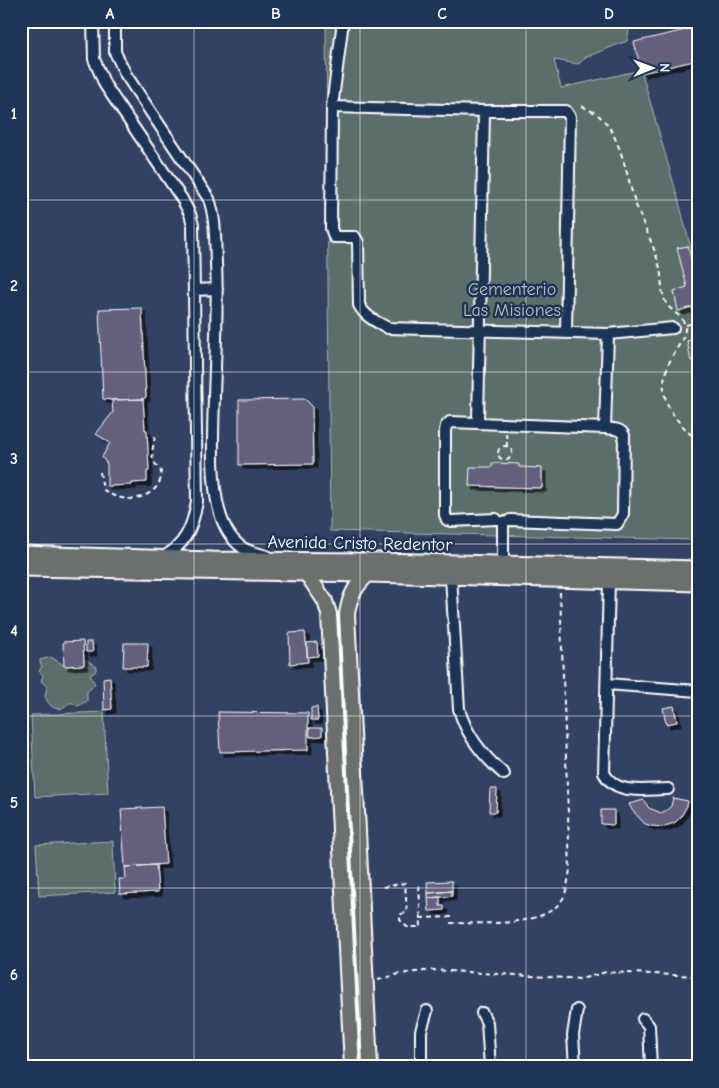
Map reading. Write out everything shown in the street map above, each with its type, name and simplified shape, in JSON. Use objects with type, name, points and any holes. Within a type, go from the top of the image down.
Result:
[{"type":"highway","name":"Avenida Cristo Redentor","points":[[21,554],[698,569]]},
{"type":"highway","name":"Avenida Cristo Redentor","points":[[21,568],[368,574],[698,583]]},
{"type":"main road","points":[[306,573],[325,601],[329,614],[352,1067]]},
{"type":"main road","points":[[368,574],[357,585],[349,598],[347,614],[370,1067]]},
{"type":"main road","points":[[329,614],[347,614]]},
{"type":"main road","points":[[348,980],[366,982]]},
{"type":"street","points":[[93,21],[94,60],[105,85],[190,214],[193,225],[197,501],[192,524],[181,544],[161,558]]},
{"type":"street","points":[[115,21],[115,52],[126,75],[209,199],[214,219],[217,289],[213,444],[214,474],[220,516],[226,531],[244,548],[274,559]]},
{"type":"street","points":[[344,21],[332,108],[331,233],[334,237],[354,237],[358,242],[359,305],[362,311],[388,328],[608,334],[673,328]]},
{"type":"street","points":[[332,108],[484,112],[566,111],[570,117],[566,332]]},
{"type":"street","points":[[478,422],[484,112]]},
{"type":"street","points":[[194,290],[217,289]]},
{"type":"street","points":[[605,428],[608,334]]},
{"type":"street","points":[[450,422],[605,428],[618,429],[624,435],[623,514],[617,524],[447,520],[445,515],[446,426],[450,422]]},
{"type":"street","points":[[197,446],[205,451],[213,444]]},
{"type":"street","points":[[197,475],[203,465],[206,464],[209,465],[214,474]]},
{"type":"street","points":[[503,520],[503,564]]},
{"type":"street","points":[[451,576],[459,709],[462,720],[475,744],[488,761],[504,774]]},
{"type":"street","points":[[609,581],[604,773],[608,781],[621,789],[668,788]]},
{"type":"street","points":[[606,684],[698,691]]},
{"type":"street","points":[[574,1067],[573,1035],[577,1010]]},
{"type":"street","points":[[420,1067],[421,1031],[427,1011]]},
{"type":"street","points":[[482,1013],[487,1023],[490,1067]]},
{"type":"street","points":[[643,1019],[649,1026],[651,1067]]},
{"type":"path","points":[[582,106],[600,116],[611,131],[619,149],[635,204],[659,265],[666,302],[684,322],[685,330],[683,337],[665,370],[662,384],[666,402],[677,421],[698,441]]},
{"type":"path","points":[[100,472],[103,488],[116,496],[130,499],[148,494],[158,484],[161,474],[153,459],[155,436]]},
{"type":"path","points":[[504,446],[508,446],[512,450],[512,454],[508,459],[504,459],[499,455],[499,450],[504,446]]},
{"type":"path","points":[[420,918],[451,917],[451,924],[529,919],[551,912],[562,900],[570,870],[560,580]]},
{"type":"path","points":[[383,887],[405,884],[406,913],[400,914],[400,920],[404,926],[421,927],[419,883]]},
{"type":"path","points":[[366,982],[433,970],[581,979],[606,972],[698,976]]},
{"type":"green space","name":"Cementerio Las Misiones","points":[[326,21],[655,21],[630,24],[627,41],[586,57],[579,64],[554,60],[561,88],[641,70],[698,276],[698,540],[330,531]]},
{"type":"green space","points":[[51,657],[65,666],[84,665],[85,659],[97,667],[95,672],[90,675],[95,684],[87,692],[87,701],[78,706],[68,703],[58,709],[50,705],[45,696],[47,687],[41,681],[43,675],[39,671],[42,666],[40,660]]},
{"type":"green space","points":[[104,712],[108,793],[35,797],[31,715]]},
{"type":"green space","points":[[113,841],[115,892],[39,896],[36,845]]},
{"type":"building","points":[[698,27],[698,60],[642,73],[634,42]]},
{"type":"building","points":[[688,246],[698,287],[698,329],[692,307],[678,311],[674,291],[687,287],[677,248]]},
{"type":"building","points":[[142,308],[146,397],[143,399],[103,399],[99,309]]},
{"type":"building","points":[[698,338],[698,359],[691,361],[687,341]]},
{"type":"building","points":[[143,399],[149,471],[147,471],[147,482],[107,486],[107,464],[102,457],[110,443],[96,434],[113,412],[112,400]]},
{"type":"building","points":[[305,399],[312,406],[313,464],[239,465],[239,400]]},
{"type":"building","points":[[492,463],[519,464],[519,467],[542,468],[542,488],[469,486],[470,467],[492,467]]},
{"type":"building","points":[[305,632],[308,662],[290,664],[289,633]]},
{"type":"building","points":[[83,641],[84,665],[64,666],[63,642]]},
{"type":"building","points":[[86,642],[92,642],[93,652],[86,652]]},
{"type":"building","points":[[317,642],[318,656],[307,657],[307,643]]},
{"type":"building","points":[[124,643],[148,643],[147,667],[123,667]]},
{"type":"building","points":[[110,677],[112,709],[104,710],[103,678]]},
{"type":"building","points":[[674,706],[677,722],[666,724],[663,708]]},
{"type":"building","points":[[317,707],[318,720],[311,720],[311,708]]},
{"type":"building","points":[[218,712],[308,713],[308,750],[220,752]]},
{"type":"building","points":[[309,728],[322,728],[322,736],[310,737]]},
{"type":"building","points":[[490,789],[497,789],[496,812],[489,812]]},
{"type":"building","points":[[673,798],[688,801],[687,806],[680,818],[674,823],[662,827],[645,824],[629,804],[644,800],[649,808],[661,813],[671,806]]},
{"type":"building","points":[[162,807],[166,864],[125,867],[121,809]]},
{"type":"building","points":[[601,810],[614,810],[614,825],[601,824]]},
{"type":"building","points":[[156,865],[158,892],[120,894],[119,879],[126,879],[125,867]]},
{"type":"building","points":[[452,881],[452,891],[428,893],[427,882]]},
{"type":"building","points":[[452,891],[452,896],[428,898],[428,893]]},
{"type":"building","points":[[440,897],[440,906],[444,906],[444,910],[429,911],[428,898]]}]
